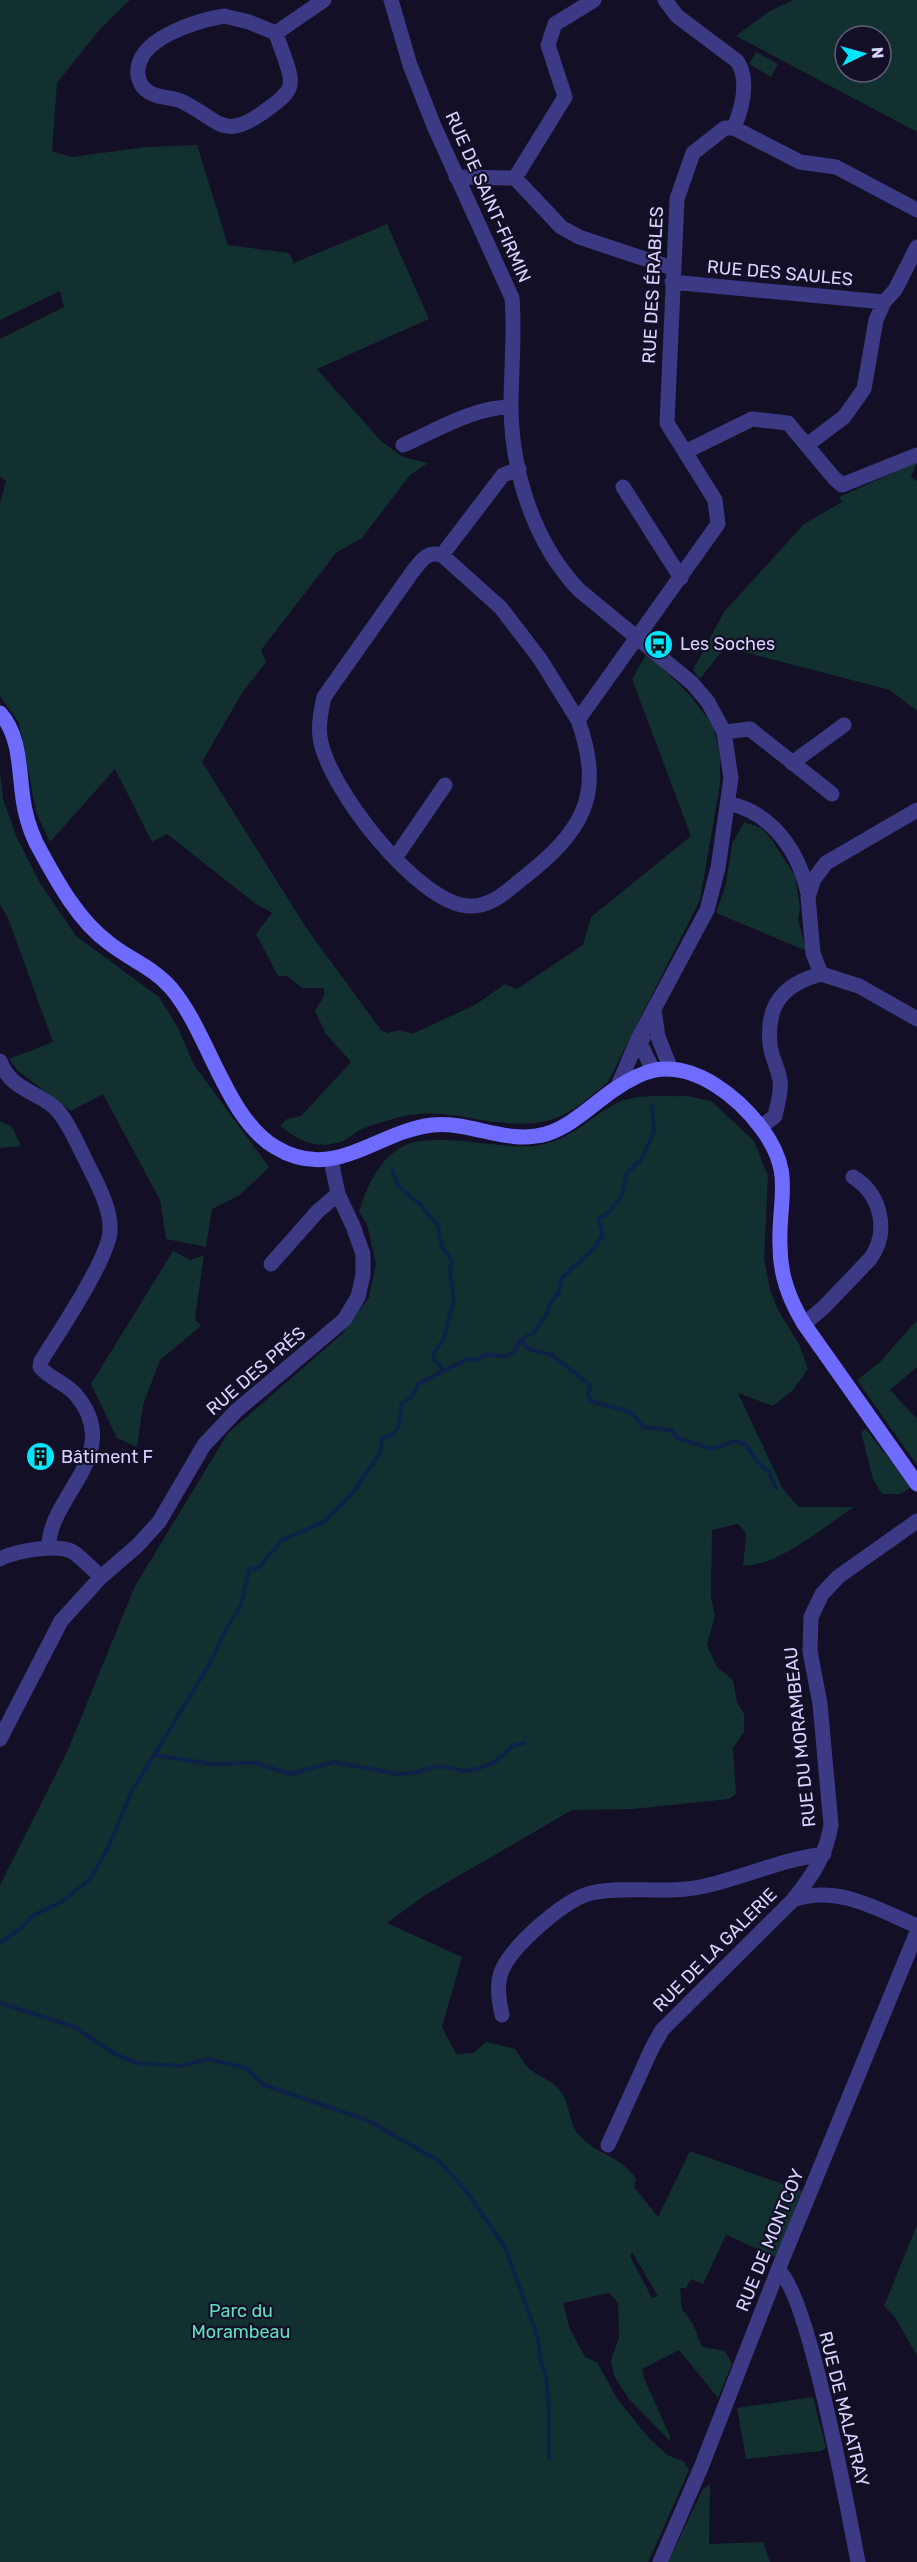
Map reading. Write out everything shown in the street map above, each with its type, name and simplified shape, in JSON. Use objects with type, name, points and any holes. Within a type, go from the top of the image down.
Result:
[{"type":"main road","points":[[0,712],[13,735],[25,811],[39,849],[87,926],[111,945],[156,974],[171,989],[187,1011],[237,1104],[254,1130],[273,1146],[300,1160],[331,1160],[419,1128],[436,1125],[512,1138],[548,1133],[565,1126],[617,1088],[653,1071],[671,1070],[697,1075],[740,1105],[761,1127],[776,1152],[783,1173],[779,1242],[786,1287],[804,1324],[917,1484]]},
{"type":"street","points":[[276,33],[324,0]]},
{"type":"street","name":"RUE DE SAINT-FIRMIN","points":[[391,0],[410,65],[456,177],[512,298],[514,323],[512,430],[525,493],[543,542],[565,575],[579,590],[639,637],[692,683],[708,702],[724,732],[731,778],[718,867],[707,910],[638,1038],[617,1088]]},
{"type":"street","points":[[456,177],[515,178],[565,97],[548,45],[555,24],[594,0]]},
{"type":"street","points":[[664,0],[677,16],[737,60],[743,70],[741,110],[734,128],[800,162],[836,166],[917,210]]},
{"type":"street","points":[[224,16],[249,22],[276,33],[290,75],[290,86],[281,99],[251,121],[230,128],[214,123],[180,101],[150,93],[139,81],[137,67],[143,54],[154,42],[206,19],[224,16]]},
{"type":"street","name":"RUE DES ÉRABLES","points":[[578,720],[718,524],[715,500],[668,423],[672,275],[676,199],[693,153],[725,128],[734,128]]},
{"type":"street","name":"RUE DES SAULES","points":[[515,178],[561,227],[579,237],[672,275],[884,302]]},
{"type":"street","points":[[807,445],[844,417],[864,389],[876,320],[884,302],[895,290],[917,247]]},
{"type":"street","points":[[403,445],[477,413],[495,407],[511,407]]},
{"type":"street","points":[[685,452],[752,419],[788,423],[842,485],[917,455]]},
{"type":"street","points":[[442,555],[504,475],[519,469]]},
{"type":"street","points":[[623,488],[681,578]]},
{"type":"street","points":[[434,553],[442,555],[501,608],[540,659],[578,720],[587,746],[591,776],[582,814],[575,828],[536,868],[496,899],[485,904],[470,906],[454,904],[439,896],[378,841],[340,786],[320,738],[320,718],[324,697],[413,571],[426,556],[434,553]]},
{"type":"street","points":[[792,763],[844,724]]},
{"type":"street","points":[[724,732],[750,729],[832,794]]},
{"type":"street","points":[[395,858],[446,785]]},
{"type":"street","points":[[728,803],[753,812],[780,834],[799,864],[808,897],[813,953],[821,974]]},
{"type":"street","points":[[808,897],[814,879],[826,863],[917,810]]},
{"type":"street","points":[[761,1127],[775,1116],[780,1095],[780,1081],[770,1044],[772,1012],[783,992],[800,980],[821,974],[859,986],[917,1019]]},
{"type":"street","points":[[654,1010],[657,1037],[671,1070]]},
{"type":"street","points":[[653,1071],[638,1038],[657,1037]]},
{"type":"street","points":[[0,1061],[4,1071],[22,1089],[55,1108],[74,1137],[106,1208],[110,1231],[103,1256],[41,1361],[40,1367],[45,1373],[64,1384],[77,1396],[91,1425],[92,1443],[87,1463],[49,1533],[48,1548]]},
{"type":"street","name":"RUE DES PRÉS","points":[[0,1739],[61,1621],[101,1577],[137,1546],[159,1522],[204,1445],[236,1411],[344,1320],[358,1297],[363,1275],[363,1254],[338,1194],[331,1160]]},
{"type":"street","points":[[804,1324],[824,1307],[870,1259],[881,1238],[882,1221],[872,1194],[864,1184],[853,1177]]},
{"type":"street","points":[[271,1264],[318,1211],[338,1194]]},
{"type":"street","name":"RUE DU MORAMBEAU","points":[[792,1900],[819,1865],[831,1825],[820,1704],[810,1651],[811,1617],[822,1594],[838,1577],[917,1521]]},
{"type":"street","points":[[0,1559],[35,1549],[60,1547],[72,1551],[101,1577]]},
{"type":"street","points":[[502,2015],[499,1981],[511,1954],[576,1899],[603,1891],[668,1891],[697,1888],[784,1862],[824,1854]]},
{"type":"street","name":"RUE DE LA GALERIE","points":[[608,2145],[662,2030],[792,1900],[810,1894],[829,1893],[843,1896],[917,1926]]},
{"type":"street","name":"RUE DE MONTCOY","points":[[660,2562],[917,1932]]},
{"type":"street","name":"RUE DE MALATRAY","points":[[778,2270],[783,2274],[797,2300],[818,2372],[858,2562]]},
{"type":"green space","points":[[0,0],[130,0],[100,29],[57,83],[52,151],[72,157],[146,147],[197,145],[228,245],[289,253],[294,263],[387,224],[429,319],[317,369],[381,441],[403,457],[428,463],[410,475],[362,538],[336,553],[261,650],[266,662],[242,693],[202,762],[307,929],[381,1030],[387,1033],[400,1030],[412,1034],[475,1005],[505,984],[517,989],[583,945],[591,917],[691,836],[632,679],[647,653],[690,695],[713,726],[720,754],[720,784],[700,900],[608,1082],[563,1115],[555,1119],[529,1124],[512,1124],[427,1113],[379,1123],[359,1130],[334,1144],[309,1143],[302,1140],[280,1126],[287,1119],[301,1116],[351,1062],[326,1034],[315,1011],[325,994],[323,988],[302,988],[287,976],[278,976],[256,934],[272,913],[256,904],[167,834],[152,842],[115,769],[50,842],[36,812],[19,723],[0,696],[0,503],[6,481],[0,476],[0,339],[64,307],[60,291],[0,320]]},
{"type":"green space","points":[[793,0],[917,0],[917,132],[736,36],[768,12]]},
{"type":"green space","points":[[756,52],[778,64],[771,77],[749,64]]},
{"type":"green space","points":[[917,462],[911,477],[917,481],[917,711],[890,690],[725,647],[700,679],[693,670],[724,612],[804,524],[842,502],[839,497]]},
{"type":"green space","points":[[0,772],[3,799],[17,838],[40,883],[76,936],[159,997],[177,1026],[194,1065],[269,1167],[240,1195],[212,1209],[206,1247],[166,1239],[160,1200],[103,1094],[71,1111],[18,1071],[9,1059],[53,1042],[8,918],[0,905]]},
{"type":"green space","points":[[744,822],[761,828],[772,840],[795,876],[800,907],[798,921],[807,951],[716,913],[726,884],[732,844]]},
{"type":"green space","name":"Parc du Morambeau","points":[[687,1096],[711,1101],[754,1141],[768,1176],[764,1259],[770,1289],[778,1310],[799,1344],[808,1369],[793,1390],[773,1406],[738,1393],[783,1489],[799,1507],[854,1507],[800,1544],[757,1564],[743,1566],[746,1533],[738,1524],[712,1530],[711,1599],[715,1615],[707,1645],[717,1667],[733,1680],[737,1702],[744,1714],[744,1732],[733,1748],[736,1794],[729,1799],[633,1809],[572,1810],[424,1896],[387,1923],[462,1957],[442,2027],[456,2054],[473,2053],[486,2042],[515,2049],[529,2069],[551,2082],[561,2092],[579,2135],[586,2142],[623,2165],[636,2179],[634,2187],[658,2217],[690,2151],[802,2191],[776,2257],[726,2235],[703,2284],[691,2279],[686,2288],[680,2288],[682,2309],[693,2324],[702,2347],[725,2351],[732,2364],[718,2398],[679,2350],[642,2369],[670,2436],[670,2441],[629,2399],[614,2376],[611,2360],[619,2338],[618,2303],[609,2293],[563,2303],[570,2329],[585,2357],[597,2362],[618,2400],[648,2437],[667,2455],[683,2461],[689,2470],[650,2558],[648,2562],[0,2562],[0,1885],[67,1752],[135,1586],[228,1433],[342,1334],[369,1297],[376,1264],[367,1224],[359,1212],[374,1176],[392,1153],[414,1142],[431,1140],[506,1146],[540,1145],[570,1134],[615,1104],[632,1098]],"holes":[[[632,2252],[658,2296],[652,2298],[630,2256]]]},
{"type":"green space","points":[[0,1121],[12,1127],[21,1146],[0,1148]]},
{"type":"green space","points":[[173,1251],[191,1260],[204,1255],[195,1319],[201,1326],[160,1360],[143,1405],[137,1447],[117,1438],[91,1384]]},
{"type":"green space","points":[[917,1320],[917,1367],[890,1390],[917,1419],[917,1465],[857,1380],[880,1362]]},
{"type":"green space","points":[[866,1429],[911,1487],[901,1494],[882,1494],[873,1479],[861,1432]]},
{"type":"green space","points":[[917,2225],[917,2356],[895,2317],[884,2306]]},
{"type":"green space","points":[[813,2397],[826,2448],[821,2451],[746,2459],[737,2408]]},
{"type":"green space","points":[[710,2484],[709,2544],[763,2542],[770,2562],[668,2562],[703,2489]]},
{"type":"waterway","points":[[0,1943],[21,1928],[32,1916],[63,1901],[90,1879],[108,1848],[132,1791],[209,1665],[225,1631],[241,1605],[249,1570],[259,1567],[282,1540],[324,1522],[354,1491],[380,1453],[382,1439],[396,1430],[400,1422],[401,1405],[413,1395],[418,1384],[467,1359],[478,1360],[483,1355],[506,1356],[514,1352],[520,1340],[533,1333],[559,1292],[561,1279],[594,1248],[603,1235],[598,1219],[607,1214],[621,1198],[627,1173],[640,1161],[654,1132],[652,1105]]},
{"type":"waterway","points":[[392,1170],[398,1186],[421,1205],[438,1226],[442,1247],[452,1261],[450,1271],[454,1299],[444,1338],[434,1353],[434,1359],[443,1370]]},
{"type":"waterway","points":[[520,1340],[529,1349],[552,1355],[590,1385],[588,1395],[591,1401],[630,1412],[644,1427],[671,1430],[677,1438],[713,1449],[734,1441],[745,1444],[756,1460],[769,1472],[776,1488]]},
{"type":"waterway","points":[[154,1755],[212,1764],[256,1763],[290,1774],[334,1762],[397,1774],[440,1766],[464,1771],[477,1769],[493,1763],[513,1746],[524,1743]]},
{"type":"waterway","points":[[0,2003],[74,2027],[117,2055],[138,2063],[182,2066],[208,2059],[246,2068],[264,2085],[367,2120],[439,2161],[466,2191],[505,2247],[538,2338],[540,2359],[546,2376],[549,2408],[549,2458]]},
{"type":"place","name":"Les Soches","points":[[659,644]]},
{"type":"place","name":"Bâtiment F","points":[[40,1457]]}]
